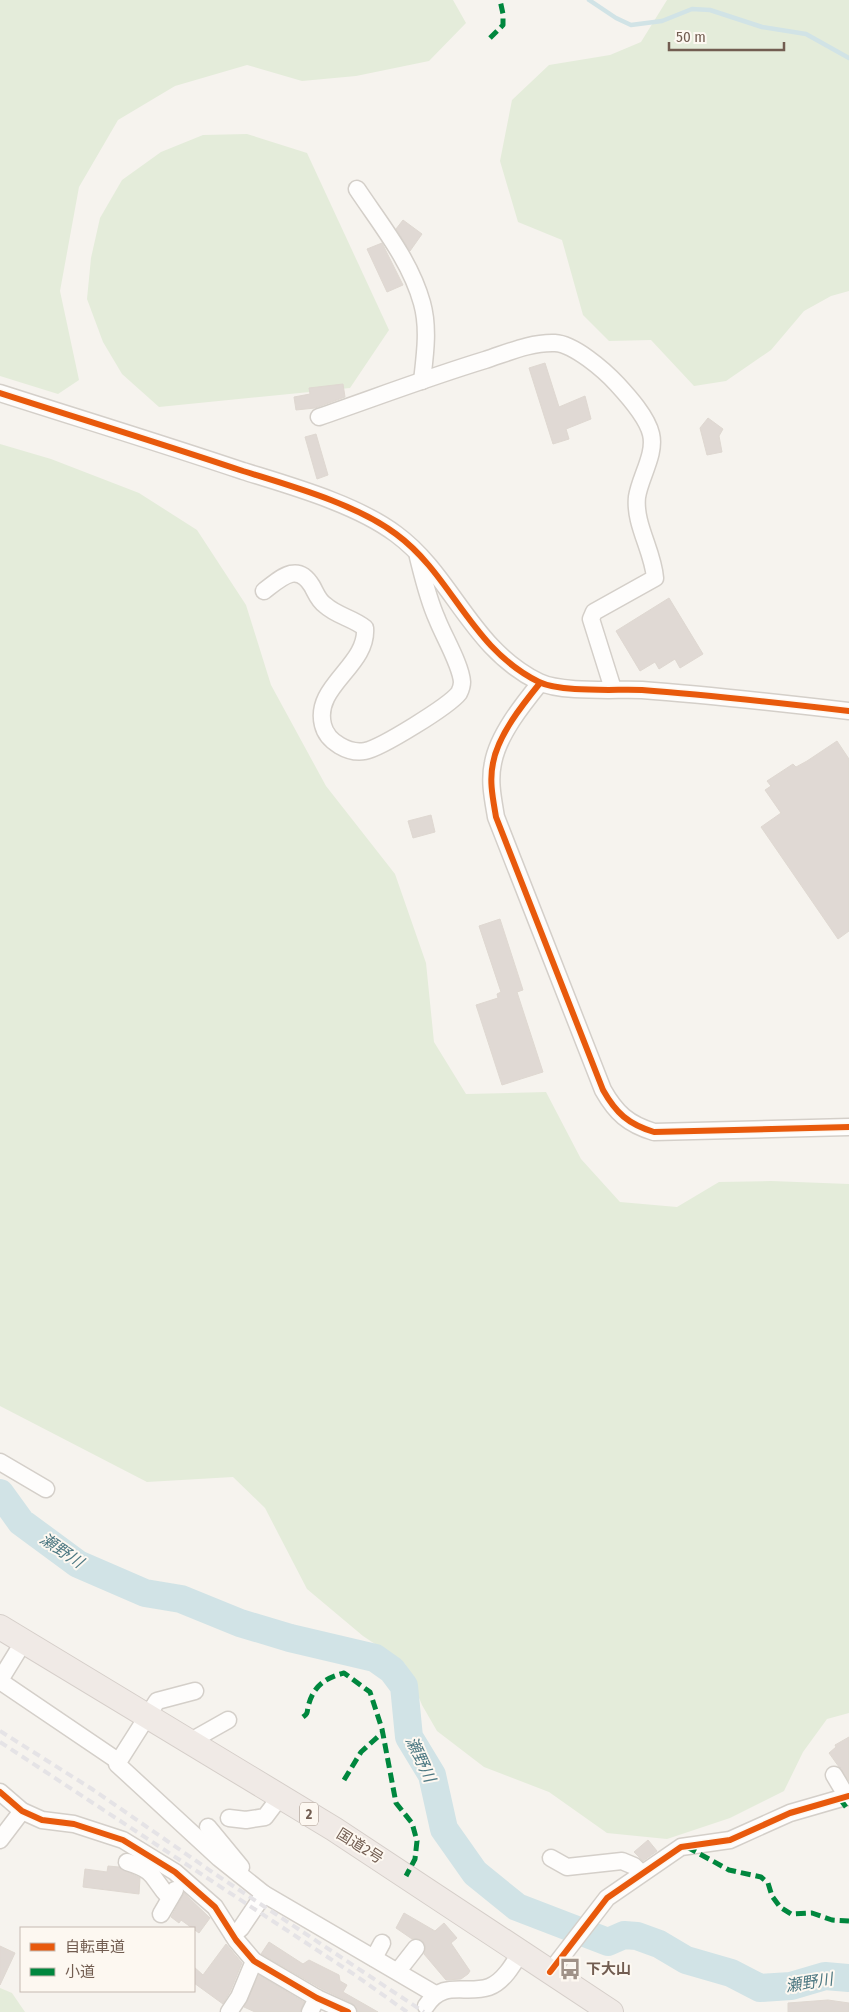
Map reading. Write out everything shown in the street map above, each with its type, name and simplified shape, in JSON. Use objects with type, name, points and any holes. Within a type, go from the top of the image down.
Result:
[{"type":"highway","name":"国道2号","points":[[0,1627],[391,1865],[520,1953],[611,2012]]},
{"type":"street","points":[[356,189],[403,257],[422,304],[426,337],[422,381]]},
{"type":"street","points":[[320,417],[526,347],[555,343],[567,346],[600,368],[623,391],[651,434],[651,451],[637,498],[642,530],[654,565],[655,578],[594,612],[591,618],[613,689]]},
{"type":"street","points":[[0,393],[298,488],[368,517],[395,534],[417,552],[439,578],[466,618],[495,652],[540,683],[563,687],[689,694],[849,711]]},
{"type":"street","points":[[264,591],[290,573],[300,574],[305,576],[317,597],[326,606],[339,615],[355,619],[366,628],[366,639],[361,651],[331,691],[323,707],[323,726],[333,740],[348,751],[364,751],[375,748],[448,703],[459,692],[461,687],[459,675],[434,610],[417,552]]},
{"type":"street","points":[[540,683],[518,710],[493,761],[491,781],[496,817],[603,1090],[612,1105],[634,1126],[654,1132],[849,1127]]},
{"type":"street","points":[[0,1462],[46,1489]]},
{"type":"street","points":[[24,1641],[0,1681],[118,1761],[117,1764],[247,1881],[264,1894],[378,1950],[398,1971],[431,2000],[448,1989],[489,1987],[510,1970],[520,1953]]},
{"type":"street","points":[[118,1761],[147,1716],[161,1699],[195,1691]]},
{"type":"street","points":[[189,1742],[228,1720]]},
{"type":"street","points":[[550,1972],[599,1906],[641,1873],[681,1847],[730,1840],[790,1813],[848,1797],[834,1775]]},
{"type":"street","points":[[5,1792],[22,1811],[42,1820],[74,1824],[123,1840],[182,1877],[215,1908],[232,1935],[254,1961],[314,2005],[348,2012]]},
{"type":"street","points":[[229,1818],[246,1820],[266,1817],[280,1797]]},
{"type":"street","points":[[0,1840],[22,1811]]},
{"type":"street","points":[[208,1827],[244,1871],[247,1881]]},
{"type":"street","points":[[551,1858],[567,1867],[622,1861],[634,1866],[641,1873]]},
{"type":"street","points":[[127,1862],[144,1867],[155,1876],[162,1890],[170,1898]]},
{"type":"street","points":[[161,1914],[182,1877]]},
{"type":"street","points":[[232,1935],[242,1928],[264,1894]]},
{"type":"street","points":[[398,1971],[416,1948]]},
{"type":"street","points":[[229,2012],[239,1997],[249,1969],[254,1961]]},
{"type":"green space","points":[[0,0],[453,0],[466,23],[429,61],[356,76],[302,81],[247,65],[175,86],[118,120],[79,187],[60,291],[79,380],[58,394],[0,376]]},
{"type":"green space","points":[[667,0],[849,0],[849,291],[831,296],[804,311],[771,350],[726,381],[694,386],[651,340],[609,341],[583,315],[562,240],[518,222],[500,161],[512,100],[549,65],[610,55],[641,42]]},
{"type":"green space","points":[[247,134],[307,153],[389,330],[350,388],[159,407],[122,374],[103,342],[87,299],[91,258],[100,218],[122,180],[161,152],[203,135]]},
{"type":"green space","points":[[0,444],[51,459],[139,493],[197,530],[246,605],[271,685],[326,786],[395,874],[426,963],[434,1042],[466,1094],[546,1092],[581,1159],[620,1202],[677,1207],[719,1182],[771,1181],[849,1184],[849,1713],[827,1719],[803,1752],[784,1791],[730,1818],[667,1839],[607,1833],[549,1792],[484,1767],[437,1731],[422,1705],[405,1664],[363,1636],[307,1589],[265,1508],[233,1477],[147,1482],[0,1406]]},
{"type":"green space","points":[[0,1988],[12,1993],[25,2012],[0,2012]]},
{"type":"building","points":[[403,220],[422,234],[410,251],[396,229]]},
{"type":"building","points":[[382,243],[403,285],[387,292],[367,249]]},
{"type":"building","points":[[545,363],[559,407],[585,396],[591,419],[566,429],[569,439],[553,444],[529,368]]},
{"type":"building","points":[[343,384],[345,397],[315,408],[296,410],[294,397],[310,394],[309,388]]},
{"type":"building","points":[[708,418],[723,429],[719,436],[722,452],[707,455],[700,428]]},
{"type":"building","points":[[316,434],[328,475],[317,479],[305,437]]},
{"type":"building","points":[[669,598],[703,654],[680,668],[675,659],[659,669],[655,662],[640,671],[616,631]]},
{"type":"building","points":[[837,741],[849,759],[849,931],[838,939],[761,827],[781,813],[765,790],[771,786],[767,781],[793,764],[796,767],[807,761]]},
{"type":"building","points":[[431,815],[435,832],[413,838],[408,821]]},
{"type":"building","points":[[500,919],[523,990],[517,992],[543,1072],[502,1085],[476,1005],[498,998],[497,994],[501,992],[479,926]]},
{"type":"building","points":[[849,1737],[849,1781],[829,1753],[836,1747],[835,1745]]},
{"type":"building","points":[[648,1840],[657,1851],[643,1861],[634,1852]]},
{"type":"building","points":[[108,1866],[119,1867],[140,1878],[139,1894],[83,1887],[85,1869],[107,1872]]},
{"type":"building","points":[[184,1893],[210,1918],[199,1933],[195,1930],[195,1927],[191,1927],[181,1920],[179,1923],[171,1917]]},
{"type":"building","points":[[404,1913],[435,1931],[444,1923],[457,1938],[451,1943],[470,1971],[468,1974],[461,1979],[446,1980],[424,1954],[425,1945],[422,1940],[412,1939],[396,1928]]},
{"type":"building","points":[[269,1942],[303,1964],[309,1960],[339,1975],[340,1981],[347,1985],[343,1992],[378,2012],[358,2012],[352,2003],[322,1989],[261,1954]]},
{"type":"building","points":[[226,1944],[242,1963],[223,2004],[195,1984],[195,1968],[203,1975]]},
{"type":"building","points":[[0,1946],[15,1953],[0,1985]]},
{"type":"building","points":[[259,1975],[304,2002],[300,2012],[255,2012],[244,2007]]},
{"type":"building","points":[[828,2000],[849,2003],[849,2012],[788,2012],[788,2003]]},
{"type":"waterway","points":[[589,0],[616,18],[631,25],[662,21],[692,9],[710,10],[762,27],[806,34],[849,58]]},
{"type":"waterway","name":"瀬野川","points":[[0,1493],[21,1522],[78,1564],[145,1593],[181,1599],[240,1623],[290,1638],[375,1658],[392,1670],[404,1686],[409,1737],[432,1775],[444,1829],[475,1873],[517,1907],[608,1942],[624,1935],[637,1936],[659,1944],[686,1960],[731,1973],[760,1988],[791,1986],[825,1976],[849,1978]]},
{"type":"railway","points":[[0,1731],[92,1789],[218,1876],[424,2012]]},
{"type":"railway","points":[[0,1742],[355,1975],[407,2012]]},
{"type":"marked path","points":[[490,38],[503,25],[500,0]]},
{"type":"marked path","points":[[303,1717],[307,1713],[310,1700],[317,1688],[326,1680],[337,1675],[344,1673],[370,1692],[382,1729],[396,1803],[412,1823],[417,1841],[415,1859],[406,1876]]},
{"type":"marked path","points":[[344,1780],[361,1752],[383,1732]]},
{"type":"marked path","points":[[840,1799],[849,1811]]},
{"type":"marked path","points":[[687,1847],[729,1870],[761,1877],[768,1883],[772,1896],[780,1907],[791,1914],[812,1913],[832,1920],[849,1921]]},
{"type":"cycle path","points":[[0,393],[323,497],[380,523],[416,551],[433,570],[478,631],[496,650],[515,668],[539,682],[561,688],[668,692],[849,711]]},
{"type":"cycle path","points":[[540,683],[512,720],[496,752],[491,776],[496,817],[603,1090],[608,1098],[624,1117],[654,1132],[849,1127]]},
{"type":"cycle path","points":[[0,1792],[22,1811],[42,1820],[74,1824],[123,1840],[175,1872],[215,1907],[236,1940],[254,1961],[317,1998],[348,2012]]},
{"type":"cycle path","points":[[550,1972],[607,1898],[681,1847],[730,1840],[790,1813],[849,1796]]},
{"type":"place","name":"下大山","points":[[570,1969]]}]
